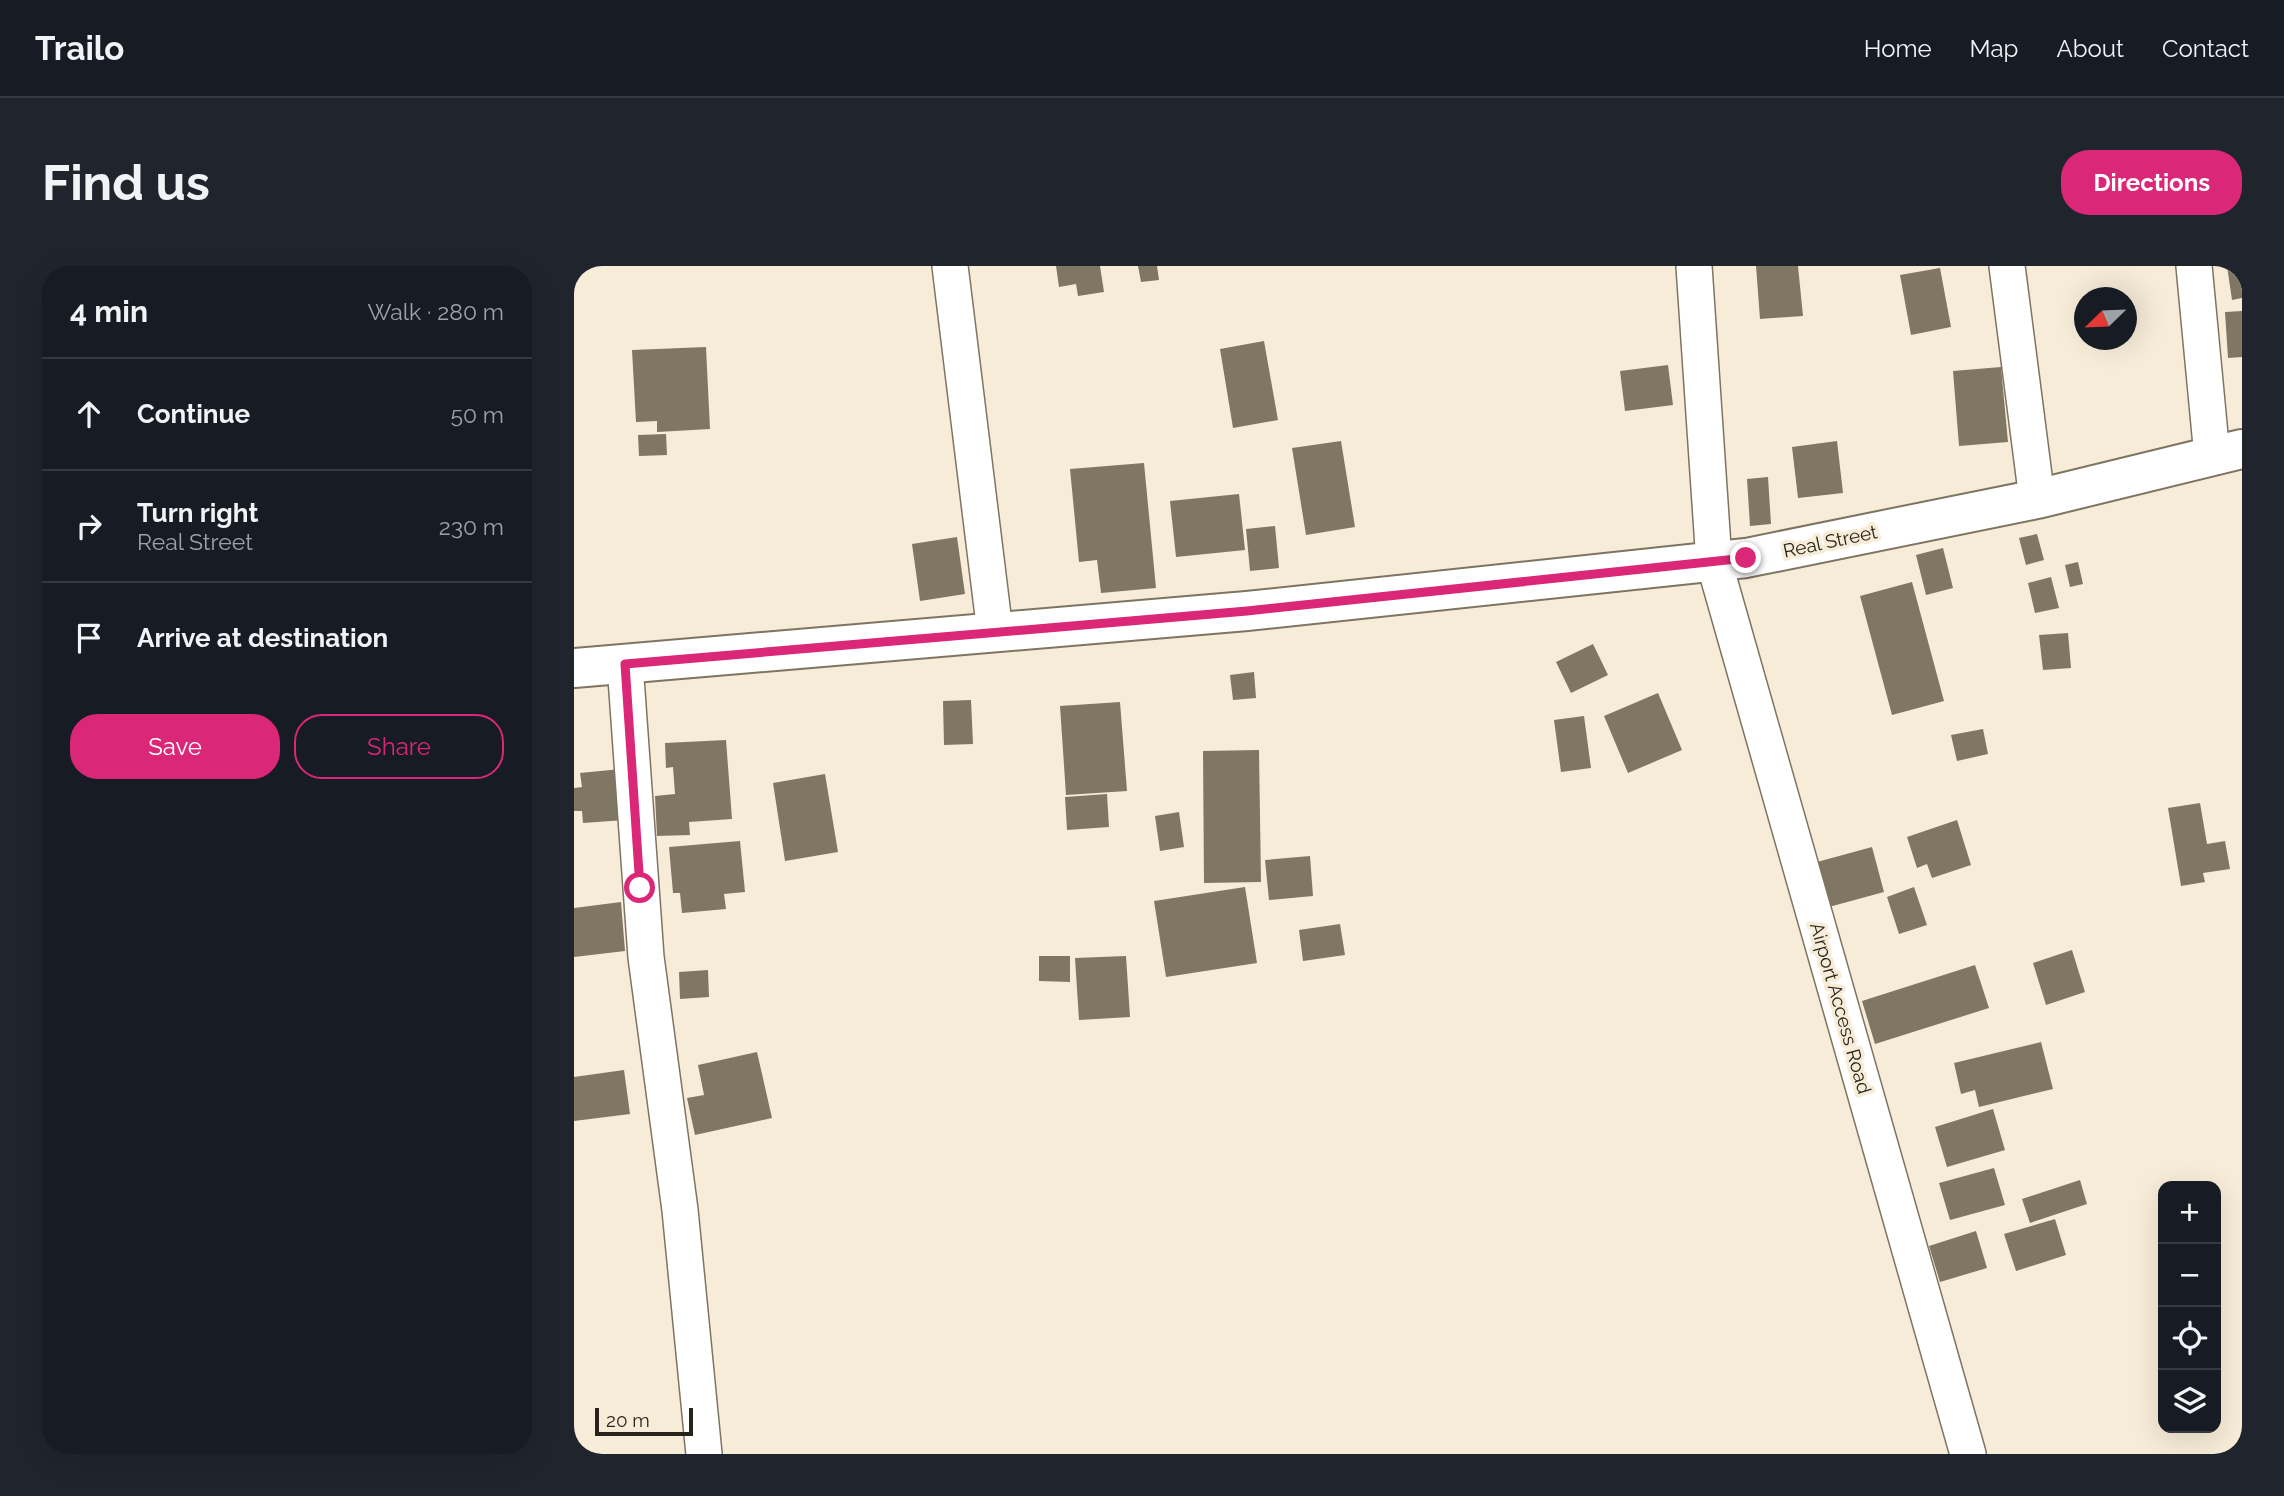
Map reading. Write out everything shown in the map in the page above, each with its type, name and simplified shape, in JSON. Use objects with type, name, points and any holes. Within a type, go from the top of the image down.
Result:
[{"type":"main road","name":"Real Street","points":[[574,668],[1247,611],[1746,558],[2037,499],[2227,453]]},
{"type":"street","points":[[950,266],[995,632]]},
{"type":"street","name":"Airport Access Road","points":[[1694,266],[1714,562],[1968,1454]]},
{"type":"street","points":[[2007,266],[2037,499]]},
{"type":"street","points":[[2194,266],[2227,453]]},
{"type":"street","points":[[625,664],[646,957],[680,1210],[704,1454]]},
{"type":"building","points":[[1056,266],[1100,266],[1104,292],[1078,296],[1076,284],[1059,287]]},
{"type":"building","points":[[1138,266],[1157,266],[1159,280],[1141,282]]},
{"type":"building","points":[[1756,266],[1798,266],[1803,316],[1760,319]]},
{"type":"building","points":[[2227,266],[2242,266],[2242,298],[2232,300]]},
{"type":"building","points":[[1940,268],[1951,327],[1911,335],[1900,275]]},
{"type":"building","points":[[2242,311],[2242,357],[2228,358],[2225,312]]},
{"type":"building","points":[[1264,341],[1278,420],[1233,428],[1220,349]]},
{"type":"building","points":[[706,347],[710,429],[657,432],[657,421],[636,422],[632,350]]},
{"type":"building","points":[[1668,365],[1673,405],[1625,411],[1620,371]]},
{"type":"building","points":[[2001,367],[2008,442],[1959,446],[1953,371]]},
{"type":"building","points":[[666,434],[667,455],[639,456],[638,435]]},
{"type":"building","points":[[1341,441],[1355,527],[1306,535],[1292,448]]},
{"type":"building","points":[[1837,441],[1843,493],[1798,498],[1792,447]]},
{"type":"building","points":[[1144,463],[1156,588],[1101,593],[1097,560],[1079,562],[1070,469]]},
{"type":"building","points":[[1768,477],[1771,524],[1750,526],[1747,479]]},
{"type":"building","points":[[1239,494],[1245,550],[1176,557],[1170,501]]},
{"type":"building","points":[[1275,526],[1279,568],[1250,571],[1246,529]]},
{"type":"building","points":[[2037,534],[2044,560],[2026,565],[2019,538]]},
{"type":"building","points":[[957,537],[965,594],[920,601],[912,544]]},
{"type":"building","points":[[1943,548],[1953,588],[1926,595],[1916,555]]},
{"type":"building","points":[[2078,562],[2083,584],[2070,587],[2065,565]]},
{"type":"building","points":[[2051,577],[2059,608],[2035,613],[2028,583]]},
{"type":"building","points":[[1912,582],[1944,701],[1892,715],[1860,596]]},
{"type":"building","points":[[2068,633],[2071,668],[2043,670],[2039,635]]},
{"type":"building","points":[[1593,644],[1608,675],[1571,693],[1556,662]]},
{"type":"building","points":[[1254,672],[1256,698],[1233,700],[1230,675]]},
{"type":"building","points":[[1658,693],[1682,750],[1628,773],[1604,716]]},
{"type":"building","points":[[971,700],[973,744],[944,745],[943,701]]},
{"type":"building","points":[[1120,702],[1127,791],[1066,795],[1060,706]]},
{"type":"building","points":[[1584,716],[1591,768],[1561,772],[1554,720]]},
{"type":"building","points":[[1983,729],[1988,754],[1957,761],[1951,735]]},
{"type":"building","points":[[726,740],[732,819],[689,822],[690,835],[657,836],[655,796],[675,794],[673,767],[666,768],[665,743]]},
{"type":"building","points":[[1259,750],[1261,882],[1204,883],[1203,751]]},
{"type":"building","points":[[621,769],[625,820],[583,823],[582,811],[574,811],[574,788],[582,787],[580,773]]},
{"type":"building","points":[[825,774],[838,852],[785,861],[773,783]]},
{"type":"building","points":[[1107,794],[1109,827],[1067,830],[1065,797]]},
{"type":"building","points":[[2200,803],[2207,844],[2225,841],[2230,869],[2203,873],[2205,882],[2181,886],[2168,808]]},
{"type":"building","points":[[1179,812],[1184,847],[1160,851],[1155,816]]},
{"type":"building","points":[[1957,820],[1971,865],[1932,878],[1927,864],[1917,868],[1907,837]]},
{"type":"building","points":[[740,841],[745,892],[724,894],[726,909],[682,913],[680,893],[673,893],[669,847]]},
{"type":"building","points":[[1872,847],[1884,892],[1829,907],[1817,862]]},
{"type":"building","points":[[1310,856],[1313,896],[1269,900],[1265,860]]},
{"type":"building","points":[[1245,887],[1257,963],[1166,977],[1154,901]]},
{"type":"building","points":[[1914,887],[1927,925],[1899,934],[1887,897]]},
{"type":"building","points":[[621,902],[625,951],[574,957],[574,908]]},
{"type":"building","points":[[1340,924],[1345,955],[1303,961],[1299,930]]},
{"type":"building","points":[[2072,950],[2085,992],[2046,1005],[2033,963]]},
{"type":"building","points":[[1039,956],[1070,956],[1070,982],[1039,981]]},
{"type":"building","points":[[1126,956],[1130,1017],[1079,1020],[1075,958]]},
{"type":"building","points":[[1975,965],[1989,1008],[1875,1044],[1862,1001]]},
{"type":"building","points":[[708,970],[709,997],[680,999],[679,972]]},
{"type":"building","points":[[2041,1042],[2053,1089],[1979,1107],[1975,1090],[1961,1094],[1954,1063]]},
{"type":"building","points":[[757,1052],[772,1118],[695,1135],[687,1098],[704,1095],[698,1065]]},
{"type":"building","points":[[624,1070],[630,1114],[574,1121],[574,1077]]},
{"type":"building","points":[[1993,1109],[2005,1150],[1947,1167],[1935,1127]]},
{"type":"building","points":[[1994,1168],[2005,1205],[1950,1220],[1939,1183]]},
{"type":"building","points":[[2080,1180],[2087,1204],[2030,1223],[2022,1199]]},
{"type":"building","points":[[2055,1219],[2066,1255],[2016,1271],[2004,1234]]},
{"type":"building","points":[[1976,1231],[1987,1268],[1940,1282],[1929,1246]]},
{"type":"route","points":[[640,888],[625,664],[1247,611],[1746,558]]}]
